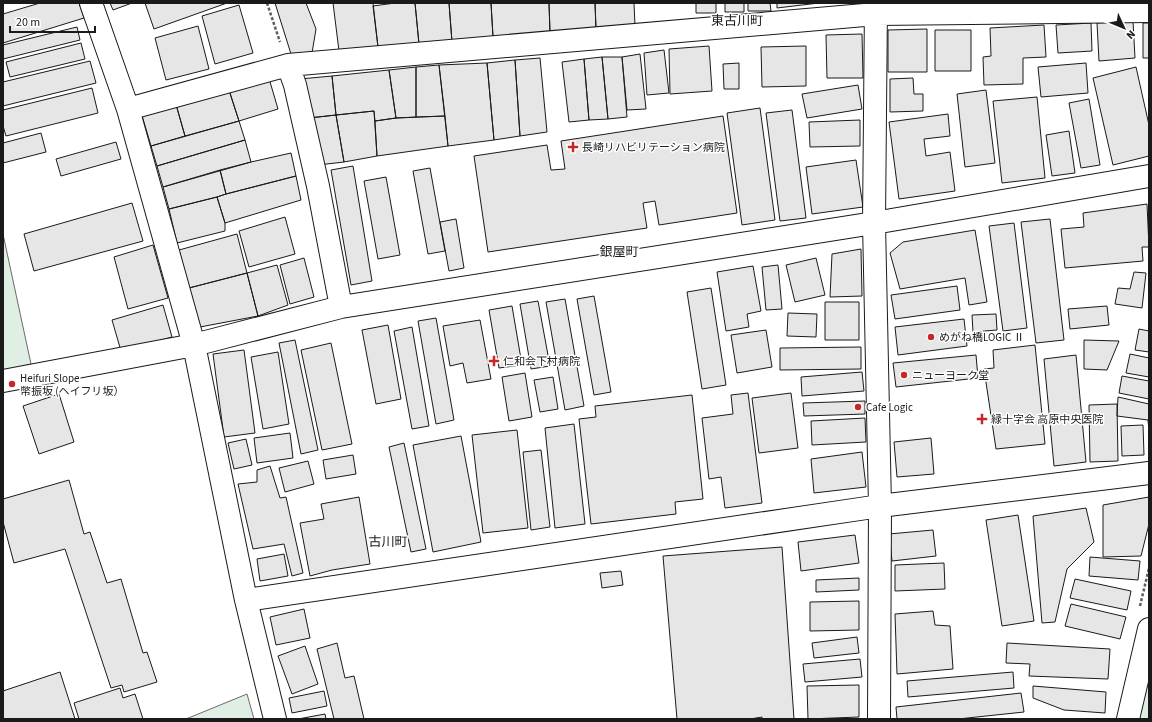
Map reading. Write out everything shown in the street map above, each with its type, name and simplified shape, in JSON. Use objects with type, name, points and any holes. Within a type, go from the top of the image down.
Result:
[{"type":"street","points":[[91,3],[128,110],[194,345],[246,600],[275,719]]},
{"type":"street","points":[[128,110],[288,65],[876,8],[1149,10]]},
{"type":"street","points":[[876,8],[874,224],[880,506],[879,719]]},
{"type":"street","points":[[288,65],[295,85],[318,186],[341,307]]},
{"type":"street","points":[[3,381],[194,345],[341,307],[874,224],[1149,176]]},
{"type":"street","points":[[246,600],[880,506],[1149,473]]},
{"type":"street","points":[[1128,719],[1149,629]]},
{"type":"path","points":[[267,3],[288,65]]},
{"type":"green space","points":[[3,234],[31,364],[3,371]]},
{"type":"green space","points":[[1149,647],[1149,719],[1132,719]]},
{"type":"green space","points":[[247,694],[254,719],[186,719]]},
{"type":"building","points":[[40,3],[79,3],[84,18],[3,43],[3,14]]},
{"type":"building","points":[[110,3],[132,3],[113,10]]},
{"type":"building","points":[[145,3],[227,3],[154,29]]},
{"type":"building","points":[[275,3],[306,3],[316,29],[312,53],[291,54]]},
{"type":"building","points":[[333,3],[373,3],[378,47],[339,51]]},
{"type":"building","points":[[395,3],[415,3],[419,44],[378,47],[373,6]]},
{"type":"building","points":[[415,3],[449,3],[452,42],[419,44]]},
{"type":"building","points":[[449,3],[491,3],[493,37],[452,42]]},
{"type":"building","points":[[491,3],[549,3],[550,33],[493,37]]},
{"type":"building","points":[[549,3],[595,3],[596,29],[550,33]]},
{"type":"building","points":[[595,3],[634,3],[635,26],[596,29]]},
{"type":"building","points":[[696,3],[716,3],[716,13],[696,13]]},
{"type":"building","points":[[725,3],[744,3],[744,12],[725,12]]},
{"type":"building","points":[[748,3],[770,3],[771,11],[748,11]]},
{"type":"building","points":[[777,3],[819,3],[777,8]]},
{"type":"building","points":[[239,5],[253,53],[215,64],[202,16]]},
{"type":"building","points":[[1133,21],[1135,58],[1099,61],[1097,23]]},
{"type":"building","points":[[1091,23],[1092,51],[1058,53],[1056,25]]},
{"type":"building","points":[[1143,23],[1149,23],[1149,58],[1143,58]]},
{"type":"building","points":[[1044,25],[1046,57],[1023,58],[1023,84],[984,85],[983,57],[991,56],[990,28]]},
{"type":"building","points":[[198,26],[209,69],[166,80],[155,38]]},
{"type":"building","points":[[77,27],[80,40],[3,59],[3,45]]},
{"type":"building","points":[[927,29],[927,72],[888,72],[888,30]]},
{"type":"building","points":[[935,30],[971,30],[971,71],[935,71]]},
{"type":"building","points":[[862,34],[863,78],[827,78],[826,35]]},
{"type":"building","points":[[81,43],[85,59],[10,77],[6,62]]},
{"type":"building","points":[[709,46],[712,91],[670,94],[669,49]]},
{"type":"building","points":[[806,46],[806,86],[762,87],[761,47]]},
{"type":"building","points":[[664,50],[669,93],[647,95],[644,53]]},
{"type":"building","points":[[640,54],[646,109],[627,110],[622,57]]},
{"type":"building","points":[[602,57],[608,119],[589,120],[584,59]]},
{"type":"building","points":[[602,57],[622,57],[627,117],[608,119]]},
{"type":"building","points":[[540,58],[547,132],[520,136],[515,60]]},
{"type":"building","points":[[584,59],[589,120],[569,122],[562,62]]},
{"type":"building","points":[[515,60],[520,136],[494,140],[487,63]]},
{"type":"building","points":[[90,61],[96,83],[3,106],[3,82]]},
{"type":"building","points":[[487,63],[494,140],[448,146],[439,65]]},
{"type":"building","points":[[739,63],[739,89],[724,89],[723,64]]},
{"type":"building","points":[[1086,63],[1088,93],[1041,97],[1038,67]]},
{"type":"building","points":[[439,65],[445,116],[416,117],[416,67]]},
{"type":"building","points":[[416,67],[416,117],[396,118],[389,70]]},
{"type":"building","points":[[1136,67],[1149,125],[1149,156],[1113,165],[1093,78]]},
{"type":"building","points":[[389,70],[396,118],[375,121],[374,111],[336,115],[332,76]]},
{"type":"building","points":[[268,75],[278,109],[239,121],[228,87]]},
{"type":"building","points":[[332,76],[336,115],[309,118],[300,79]]},
{"type":"building","points":[[913,78],[914,94],[923,94],[923,111],[890,112],[890,79]]},
{"type":"building","points":[[858,85],[862,109],[807,118],[802,94]]},
{"type":"building","points":[[228,87],[239,121],[185,136],[175,101]]},
{"type":"building","points":[[92,88],[98,113],[6,136],[3,126],[3,110]]},
{"type":"building","points":[[986,90],[995,163],[965,167],[957,94]]},
{"type":"building","points":[[1037,97],[1045,178],[1002,183],[993,101]]},
{"type":"building","points":[[1089,99],[1100,165],[1081,168],[1069,103]]},
{"type":"building","points":[[175,101],[185,136],[151,146],[141,112]]},
{"type":"building","points":[[760,108],[775,220],[742,225],[727,113]]},
{"type":"building","points":[[792,110],[806,218],[780,221],[766,113]]},
{"type":"building","points":[[374,111],[377,156],[344,162],[336,115]]},
{"type":"building","points":[[948,114],[950,136],[924,139],[926,156],[950,152],[955,191],[899,199],[889,122]]},
{"type":"building","points":[[336,115],[344,162],[318,165],[309,118]]},
{"type":"building","points":[[445,116],[448,146],[377,156],[375,121],[396,118]]},
{"type":"building","points":[[723,116],[737,213],[659,225],[655,201],[643,203],[647,228],[488,252],[474,156],[547,145],[551,170],[565,169],[561,141]]},
{"type":"building","points":[[860,120],[860,146],[810,147],[809,122]]},
{"type":"building","points":[[239,121],[245,140],[157,166],[151,146]]},
{"type":"building","points":[[1069,131],[1075,173],[1052,176],[1046,135]]},
{"type":"building","points":[[41,133],[46,152],[3,163],[3,143]]},
{"type":"building","points":[[245,140],[251,162],[163,187],[157,166]]},
{"type":"building","points":[[116,142],[121,159],[61,176],[56,159]]},
{"type":"building","points":[[291,153],[296,176],[226,194],[220,170]]},
{"type":"building","points":[[856,160],[863,207],[812,214],[806,167]]},
{"type":"building","points":[[353,166],[372,281],[351,285],[331,170]]},
{"type":"building","points":[[430,168],[445,251],[428,254],[413,171]]},
{"type":"building","points":[[220,170],[226,194],[169,209],[163,187]]},
{"type":"building","points":[[296,176],[301,200],[225,223],[217,197]]},
{"type":"building","points":[[386,177],[400,255],[378,259],[364,181]]},
{"type":"building","points":[[217,197],[225,223],[225,231],[177,243],[169,209]]},
{"type":"building","points":[[132,203],[143,241],[34,271],[24,234]]},
{"type":"building","points":[[1147,204],[1149,247],[1142,247],[1143,261],[1065,268],[1061,229],[1084,227],[1083,213]]},
{"type":"building","points":[[285,217],[295,254],[249,267],[239,231]]},
{"type":"building","points":[[456,219],[464,268],[449,271],[440,222]]},
{"type":"building","points":[[1050,219],[1064,340],[1036,343],[1021,222]]},
{"type":"building","points":[[1014,223],[1027,328],[1003,331],[989,226]]},
{"type":"building","points":[[975,230],[987,302],[969,305],[965,278],[900,289],[890,253],[903,242]]},
{"type":"building","points":[[237,234],[247,273],[189,288],[179,250]]},
{"type":"building","points":[[153,245],[168,298],[128,309],[114,257]]},
{"type":"building","points":[[861,249],[862,296],[830,297],[832,254]]},
{"type":"building","points":[[304,258],[314,297],[290,304],[280,265]]},
{"type":"building","points":[[816,258],[825,295],[795,302],[786,265]]},
{"type":"building","points":[[277,265],[288,305],[258,316],[247,273]]},
{"type":"building","points":[[778,265],[782,309],[766,310],[762,267]]},
{"type":"building","points":[[753,266],[761,311],[747,314],[749,327],[726,331],[717,272]]},
{"type":"building","points":[[1134,272],[1146,273],[1142,308],[1115,304],[1118,288],[1130,289]]},
{"type":"building","points":[[247,273],[258,316],[200,327],[189,288]]},
{"type":"building","points":[[957,286],[960,310],[895,319],[891,295]]},
{"type":"building","points":[[711,288],[726,385],[702,389],[687,292]]},
{"type":"building","points":[[594,296],[611,392],[594,395],[577,299]]},
{"type":"building","points":[[565,299],[584,406],[565,410],[546,302]]},
{"type":"building","points":[[538,301],[550,366],[531,369],[520,304]]},
{"type":"building","points":[[825,302],[859,302],[859,340],[825,340]]},
{"type":"building","points":[[163,305],[172,337],[121,351],[112,320]]},
{"type":"building","points":[[512,306],[522,365],[499,368],[489,310]]},
{"type":"building","points":[[1107,306],[1109,325],[1070,329],[1068,309]]},
{"type":"building","points":[[788,313],[817,314],[816,337],[787,336]]},
{"type":"building","points":[[996,314],[997,330],[973,332],[972,315]]},
{"type":"building","points":[[436,318],[454,420],[436,424],[418,321]]},
{"type":"building","name":"めがね橋LOGIC Ⅱ","points":[[964,319],[967,346],[898,355],[895,327]]},
{"type":"building","points":[[480,320],[491,379],[467,383],[463,363],[450,366],[443,326]]},
{"type":"building","points":[[388,325],[401,399],[376,404],[362,330]]},
{"type":"building","points":[[412,327],[429,426],[412,429],[394,331]]},
{"type":"building","points":[[1139,329],[1149,331],[1149,352],[1135,350]]},
{"type":"building","points":[[766,330],[772,367],[737,373],[731,335]]},
{"type":"building","points":[[295,340],[318,450],[301,454],[279,343]]},
{"type":"building","points":[[1084,340],[1119,341],[1107,370],[1084,369]]},
{"type":"building","points":[[331,343],[352,444],[322,450],[301,350]]},
{"type":"building","points":[[1035,345],[1045,444],[996,449],[984,369],[994,368],[993,350]]},
{"type":"building","points":[[861,347],[861,369],[780,370],[780,348]]},
{"type":"building","points":[[244,350],[255,433],[224,437],[213,354]]},
{"type":"building","points":[[278,352],[289,424],[263,429],[251,357]]},
{"type":"building","points":[[1130,354],[1149,358],[1149,377],[1126,373]]},
{"type":"building","points":[[976,355],[978,378],[896,387],[893,363]]},
{"type":"building","points":[[1076,355],[1086,462],[1054,466],[1044,359]]},
{"type":"building","points":[[862,372],[864,391],[802,396],[801,377]]},
{"type":"building","points":[[525,373],[532,417],[509,421],[502,377]]},
{"type":"building","points":[[1122,376],[1149,381],[1149,399],[1119,393]]},
{"type":"building","points":[[553,377],[558,409],[540,412],[534,380]]},
{"type":"building","points":[[748,393],[762,503],[725,508],[721,477],[709,479],[702,418],[733,414],[731,395]]},
{"type":"building","points":[[791,393],[798,448],[759,453],[752,398]]},
{"type":"building","points":[[59,394],[74,442],[39,454],[23,406]]},
{"type":"building","points":[[692,395],[703,499],[675,502],[676,514],[591,524],[579,419],[596,417],[595,406]]},
{"type":"building","points":[[1118,397],[1149,404],[1149,432],[1148,420],[1117,416]]},
{"type":"building","points":[[865,401],[865,414],[804,416],[803,403]]},
{"type":"building","points":[[1117,404],[1118,461],[1090,462],[1089,405]]},
{"type":"building","points":[[865,418],[866,442],[812,445],[811,421]]},
{"type":"building","points":[[574,424],[585,524],[555,528],[545,428]]},
{"type":"building","points":[[1143,425],[1144,455],[1122,456],[1121,426]]},
{"type":"building","points":[[517,430],[528,528],[483,533],[472,435]]},
{"type":"building","points":[[290,433],[293,458],[257,463],[254,438]]},
{"type":"building","points":[[461,436],[481,542],[433,552],[413,445]]},
{"type":"building","points":[[931,438],[934,474],[897,477],[894,442]]},
{"type":"building","points":[[246,439],[252,465],[234,469],[228,443]]},
{"type":"building","points":[[404,443],[426,549],[411,552],[389,447]]},
{"type":"building","points":[[541,450],[550,527],[531,530],[523,452]]},
{"type":"building","points":[[862,452],[866,487],[814,493],[811,459]]},
{"type":"building","points":[[353,455],[356,474],[326,479],[323,460]]},
{"type":"building","points":[[308,461],[314,484],[285,492],[279,468]]},
{"type":"building","points":[[270,466],[280,498],[286,497],[303,573],[292,576],[284,544],[253,549],[238,484],[257,482],[257,470]]},
{"type":"building","points":[[69,480],[84,534],[90,532],[107,583],[121,579],[143,653],[147,652],[157,682],[124,692],[122,685],[111,688],[65,549],[14,563],[3,522],[3,499]]},
{"type":"building","points":[[359,497],[370,564],[332,570],[310,576],[300,523],[324,519],[321,504]]},
{"type":"building","points":[[1149,497],[1149,524],[1141,556],[1103,557],[1103,505]]},
{"type":"building","points":[[1086,508],[1094,542],[1067,569],[1055,622],[1042,623],[1033,516]]},
{"type":"building","points":[[1018,515],[1034,621],[1002,626],[986,520]]},
{"type":"building","points":[[933,530],[936,556],[892,561],[889,534]]},
{"type":"building","points":[[855,535],[859,563],[801,571],[798,542]]},
{"type":"building","points":[[782,547],[794,719],[762,719],[762,717],[750,719],[677,719],[663,556]]},
{"type":"building","points":[[284,554],[288,576],[260,581],[257,559]]},
{"type":"building","points":[[1090,557],[1140,561],[1138,580],[1089,576]]},
{"type":"building","points":[[944,563],[945,589],[895,591],[895,565]]},
{"type":"building","points":[[621,571],[623,585],[602,588],[600,573]]},
{"type":"building","points":[[859,578],[859,590],[816,592],[816,580]]},
{"type":"building","points":[[1075,579],[1131,591],[1127,610],[1070,598]]},
{"type":"building","points":[[859,601],[859,630],[810,631],[810,602]]},
{"type":"building","points":[[1071,604],[1126,617],[1120,639],[1065,626]]},
{"type":"building","points":[[304,609],[310,638],[276,645],[270,617]]},
{"type":"building","points":[[933,611],[935,625],[950,626],[953,669],[897,674],[895,614]]},
{"type":"building","points":[[857,637],[859,653],[814,658],[812,643]]},
{"type":"building","points":[[337,643],[345,678],[354,676],[364,719],[334,719],[317,649]]},
{"type":"building","points":[[1007,643],[1110,649],[1108,679],[1029,676],[1030,664],[1006,663]]},
{"type":"building","points":[[305,646],[318,684],[292,694],[278,656]]},
{"type":"building","points":[[860,659],[862,677],[805,682],[803,664]]},
{"type":"building","points":[[60,672],[75,719],[3,719],[3,691]]},
{"type":"building","points":[[1013,672],[1014,688],[908,697],[907,681]]},
{"type":"building","points":[[859,685],[859,717],[808,719],[807,686]]},
{"type":"building","points":[[1033,686],[1106,692],[1105,713],[1064,710],[1033,698]]},
{"type":"building","points":[[120,688],[123,698],[135,694],[143,719],[79,719],[74,703]]},
{"type":"building","points":[[324,691],[327,706],[292,713],[289,698]]},
{"type":"building","points":[[1021,693],[1024,712],[958,719],[897,719],[896,707]]},
{"type":"building","points":[[325,714],[326,719],[298,719]]},
{"type":"place","name":"長崎リハビリテーション病院","points":[[573,147]]},
{"type":"place","name":"めがね橋LOGIC Ⅱ","points":[[931,337]]},
{"type":"place","name":"仁和会下村病院","points":[[494,361]]},
{"type":"place","name":"ニューヨーク堂","points":[[904,375]]},
{"type":"place","name":"Heifuri Slope 幣振坂 (ヘイフリ坂）","points":[[12,384]]},
{"type":"place","name":"Cafe Logic","points":[[858,407]]},
{"type":"place","name":"緑十字会 高原中央医院","points":[[982,419]]},
{"type":"district","name":"東古川町","points":[[737,20]]},
{"type":"district","name":"銀屋町","points":[[619,251]]},
{"type":"district","name":"古川町","points":[[388,541]]}]
